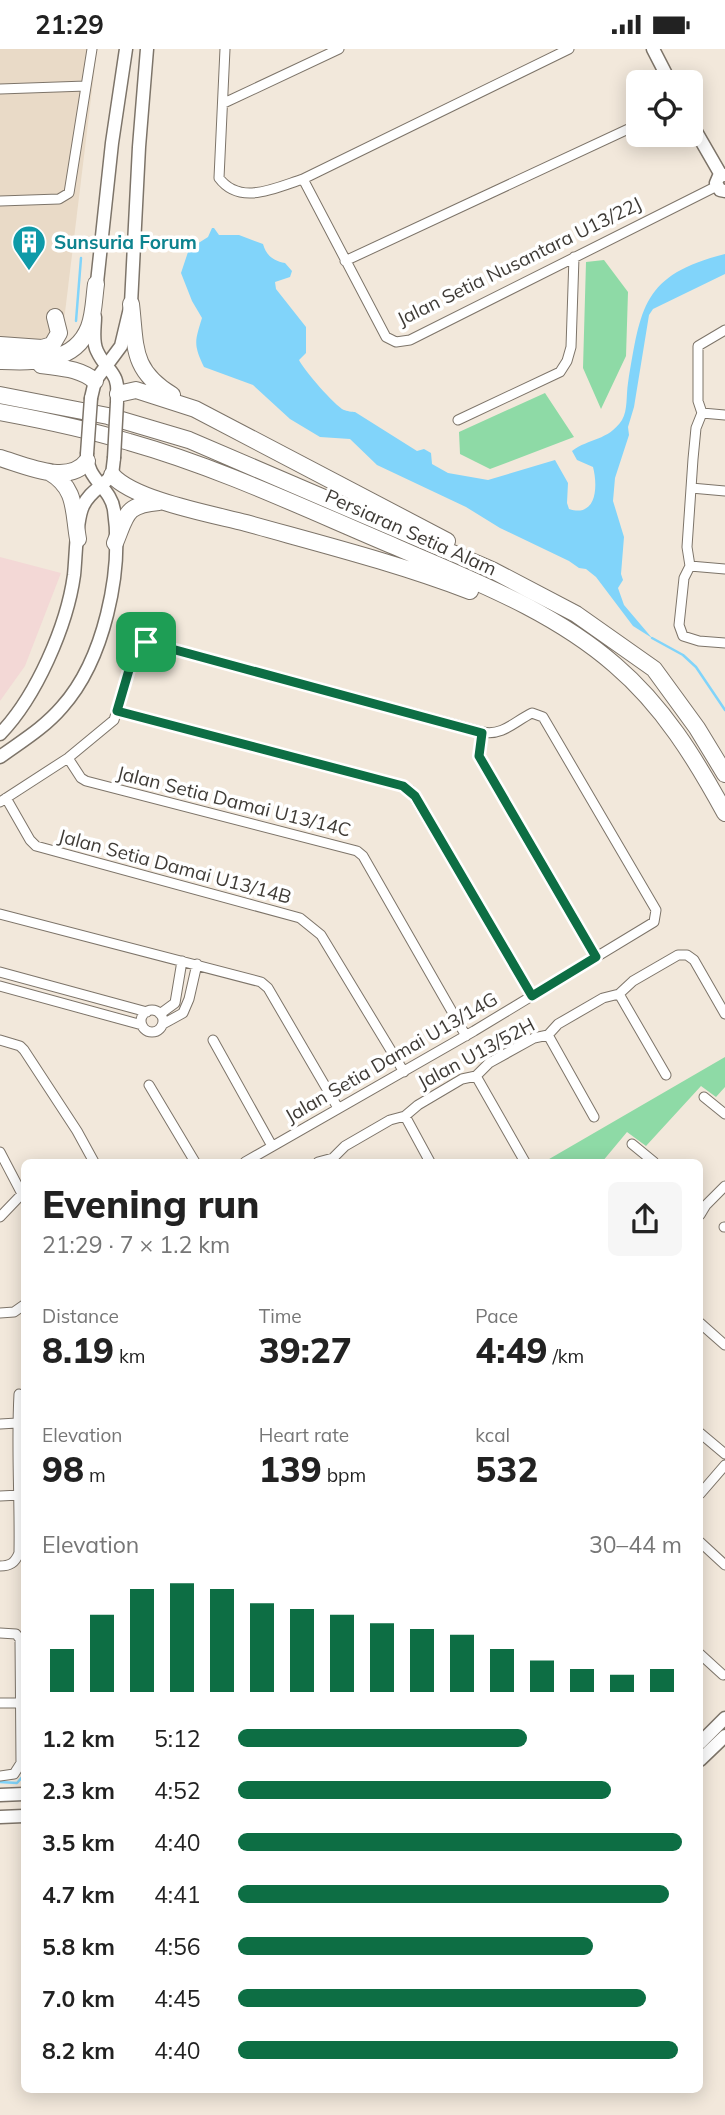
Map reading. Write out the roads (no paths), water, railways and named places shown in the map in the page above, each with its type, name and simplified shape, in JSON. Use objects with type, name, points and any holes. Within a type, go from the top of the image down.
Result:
[{"type":"highway","points":[[4,361],[42,362],[63,356],[76,347],[84,338],[90,324],[96,284]]},
{"type":"highway","points":[[131,304],[139,361],[146,376],[158,387],[458,547],[492,571]]},
{"type":"highway","points":[[0,345],[42,348],[52,345],[58,333],[55,317]]},
{"type":"highway","points":[[4,361],[74,369],[86,373],[95,381]]},
{"type":"highway","points":[[118,398],[136,390],[195,409]]},
{"type":"highway","name":"Persiaran Setia Alam","points":[[0,395],[108,416],[189,440],[492,571],[576,614],[654,669],[697,727],[725,774]]},
{"type":"highway","name":"Persiaran Setia Alam","points":[[0,412],[130,442],[211,470],[525,605],[567,630],[615,664],[657,707],[684,741],[725,813]]},
{"type":"highway","points":[[0,458],[49,472],[69,473],[78,471],[87,458]]},
{"type":"highway","points":[[49,472],[58,477],[71,492],[78,539]]},
{"type":"highway","points":[[109,473],[126,487],[168,502],[445,581],[567,630]]},
{"type":"highway","points":[[115,543],[131,509],[140,504],[168,502]]},
{"type":"main road","points":[[0,767],[12,759],[64,706],[94,655],[109,607],[115,543],[109,473],[118,398],[116,376],[106,365],[95,345],[96,284],[126,49]]},
{"type":"main road","points":[[109,473],[94,479],[87,458],[90,398],[95,381],[121,346],[131,304],[139,147],[148,49]]},
{"type":"main road","points":[[653,49],[664,70]]},
{"type":"main road","name":"Jalan Setia Nusantara U13/22J","points":[[703,146],[722,182]]},
{"type":"main road","points":[[0,734],[11,723],[23,703],[58,637],[68,605],[81,508],[109,473]]},
{"type":"main road","points":[[0,724],[23,703]]},
{"type":"main road","points":[[0,757],[36,733]]},
{"type":"main road","points":[[703,1740],[725,1718]]},
{"type":"main road","points":[[703,1758],[725,1736]]},
{"type":"main road","points":[[0,1795],[21,1794]]},
{"type":"main road","points":[[0,1817],[21,1817]]},
{"type":"street","points":[[0,201],[59,199],[67,196],[71,189],[92,49]]},
{"type":"street","points":[[225,49],[219,178],[228,189],[238,192],[261,192],[303,179],[569,49]]},
{"type":"street","points":[[224,103],[339,49]]},
{"type":"street","points":[[0,89],[86,86]]},
{"type":"street","points":[[345,261],[626,130]]},
{"type":"street","name":"Jalan Setia Nusantara U13/22J","points":[[303,179],[386,337],[396,342],[410,339],[722,182]]},
{"type":"street","points":[[458,420],[560,372],[571,347],[574,257]]},
{"type":"street","points":[[725,331],[698,346],[698,401],[702,413],[696,428],[691,488],[687,547],[690,566],[684,578],[679,625],[684,636],[699,641],[725,643]]},
{"type":"street","points":[[702,413],[725,415]]},
{"type":"street","points":[[691,488],[725,491]]},
{"type":"street","points":[[690,566],[725,569]]},
{"type":"street","points":[[3,800],[68,758],[114,720],[136,646],[153,643],[482,733],[479,756],[596,957]]},
{"type":"street","points":[[117,711],[286,754],[410,790],[532,996]]},
{"type":"street","name":"Jalan Setia Damai U13/14G","points":[[250,1159],[466,1036],[596,957],[624,943],[654,922],[656,911],[543,717],[532,713],[502,732],[482,733]]},
{"type":"street","name":"Jalan Setia Damai U13/14C","points":[[68,758],[86,781],[357,851],[363,856],[466,1036]]},
{"type":"street","name":"Jalan Setia Damai U13/14B","points":[[3,800],[36,846],[300,918],[311,925],[321,935],[404,1072]]},
{"type":"street","points":[[0,914],[261,982],[268,988],[338,1108]]},
{"type":"street","name":"Jalan U13/52H","points":[[335,1159],[345,1146],[390,1120],[405,1116],[418,1105],[462,1079],[476,1076],[489,1063],[534,1038],[548,1035],[558,1024],[603,998],[619,994],[633,981],[678,955],[687,955],[694,960],[725,1014]]},
{"type":"street","points":[[0,986],[142,1025],[153,1032],[159,1029],[161,1019],[175,1003],[182,961]]},
{"type":"street","points":[[161,1019],[183,1013],[197,964]]},
{"type":"street","points":[[0,972],[147,1012],[154,1010],[161,1019]]},
{"type":"street","points":[[619,994],[666,1075]]},
{"type":"street","points":[[109,1016],[114,1013],[113,1003]]},
{"type":"street","points":[[142,1025],[143,1016],[147,1012]]},
{"type":"street","points":[[548,1035],[594,1117]]},
{"type":"street","points":[[0,1040],[20,1046],[24,1050],[92,1159]]},
{"type":"street","points":[[213,1040],[272,1146]]},
{"type":"street","points":[[476,1076],[523,1159]]},
{"type":"street","points":[[149,1085],[193,1159]]},
{"type":"street","points":[[704,1097],[725,1114]]},
{"type":"street","points":[[405,1116],[428,1159]]},
{"type":"street","points":[[632,1144],[650,1159]]},
{"type":"street","points":[[1,1154],[21,1191]]},
{"type":"street","points":[[703,1203],[725,1186]]},
{"type":"street","points":[[0,1217],[21,1197]]},
{"type":"street","points":[[0,1313],[14,1312],[21,1307]]},
{"type":"street","points":[[703,1326],[725,1345]]},
{"type":"street","points":[[4,1566],[16,1560],[19,1553],[19,1394]]},
{"type":"street","points":[[0,1423],[17,1423]]},
{"type":"street","points":[[703,1436],[725,1454]]},
{"type":"street","points":[[703,1491],[725,1465]]},
{"type":"street","points":[[0,1496],[20,1495]]},
{"type":"street","points":[[703,1545],[725,1565]]},
{"type":"street","points":[[0,1633],[16,1634],[21,1647],[21,1763],[14,1774],[0,1776]]},
{"type":"street","points":[[703,1657],[723,1675]]},
{"type":"street","points":[[0,1703],[20,1703]]},
{"type":"water","points":[[212,228],[219,235],[239,235],[263,244],[271,257],[285,263],[292,271],[290,277],[275,282],[276,289],[306,327],[306,353],[299,360],[340,407],[355,412],[417,451],[424,449],[431,453],[432,464],[448,473],[488,480],[555,460],[568,483],[569,509],[578,511],[590,505],[595,491],[595,475],[593,467],[577,460],[572,451],[605,436],[622,420],[637,334],[650,298],[661,284],[677,272],[725,254],[725,274],[653,309],[649,315],[634,407],[628,427],[629,435],[615,478],[613,501],[624,537],[621,574],[623,580],[618,588],[624,605],[652,638],[633,626],[596,577],[586,569],[579,568],[500,528],[466,507],[377,465],[350,439],[320,437],[290,419],[253,385],[204,367],[196,343],[202,318],[181,273],[189,249],[208,237]]},
{"type":"waterway","points":[[76,321],[81,258]]},
{"type":"waterway","points":[[652,638],[683,655],[696,667],[725,710]]},
{"type":"waterway","points":[[0,1782],[17,1783],[21,1778]]},
{"type":"place","name":"Sunsuria Forum","points":[[29,272]]}]
